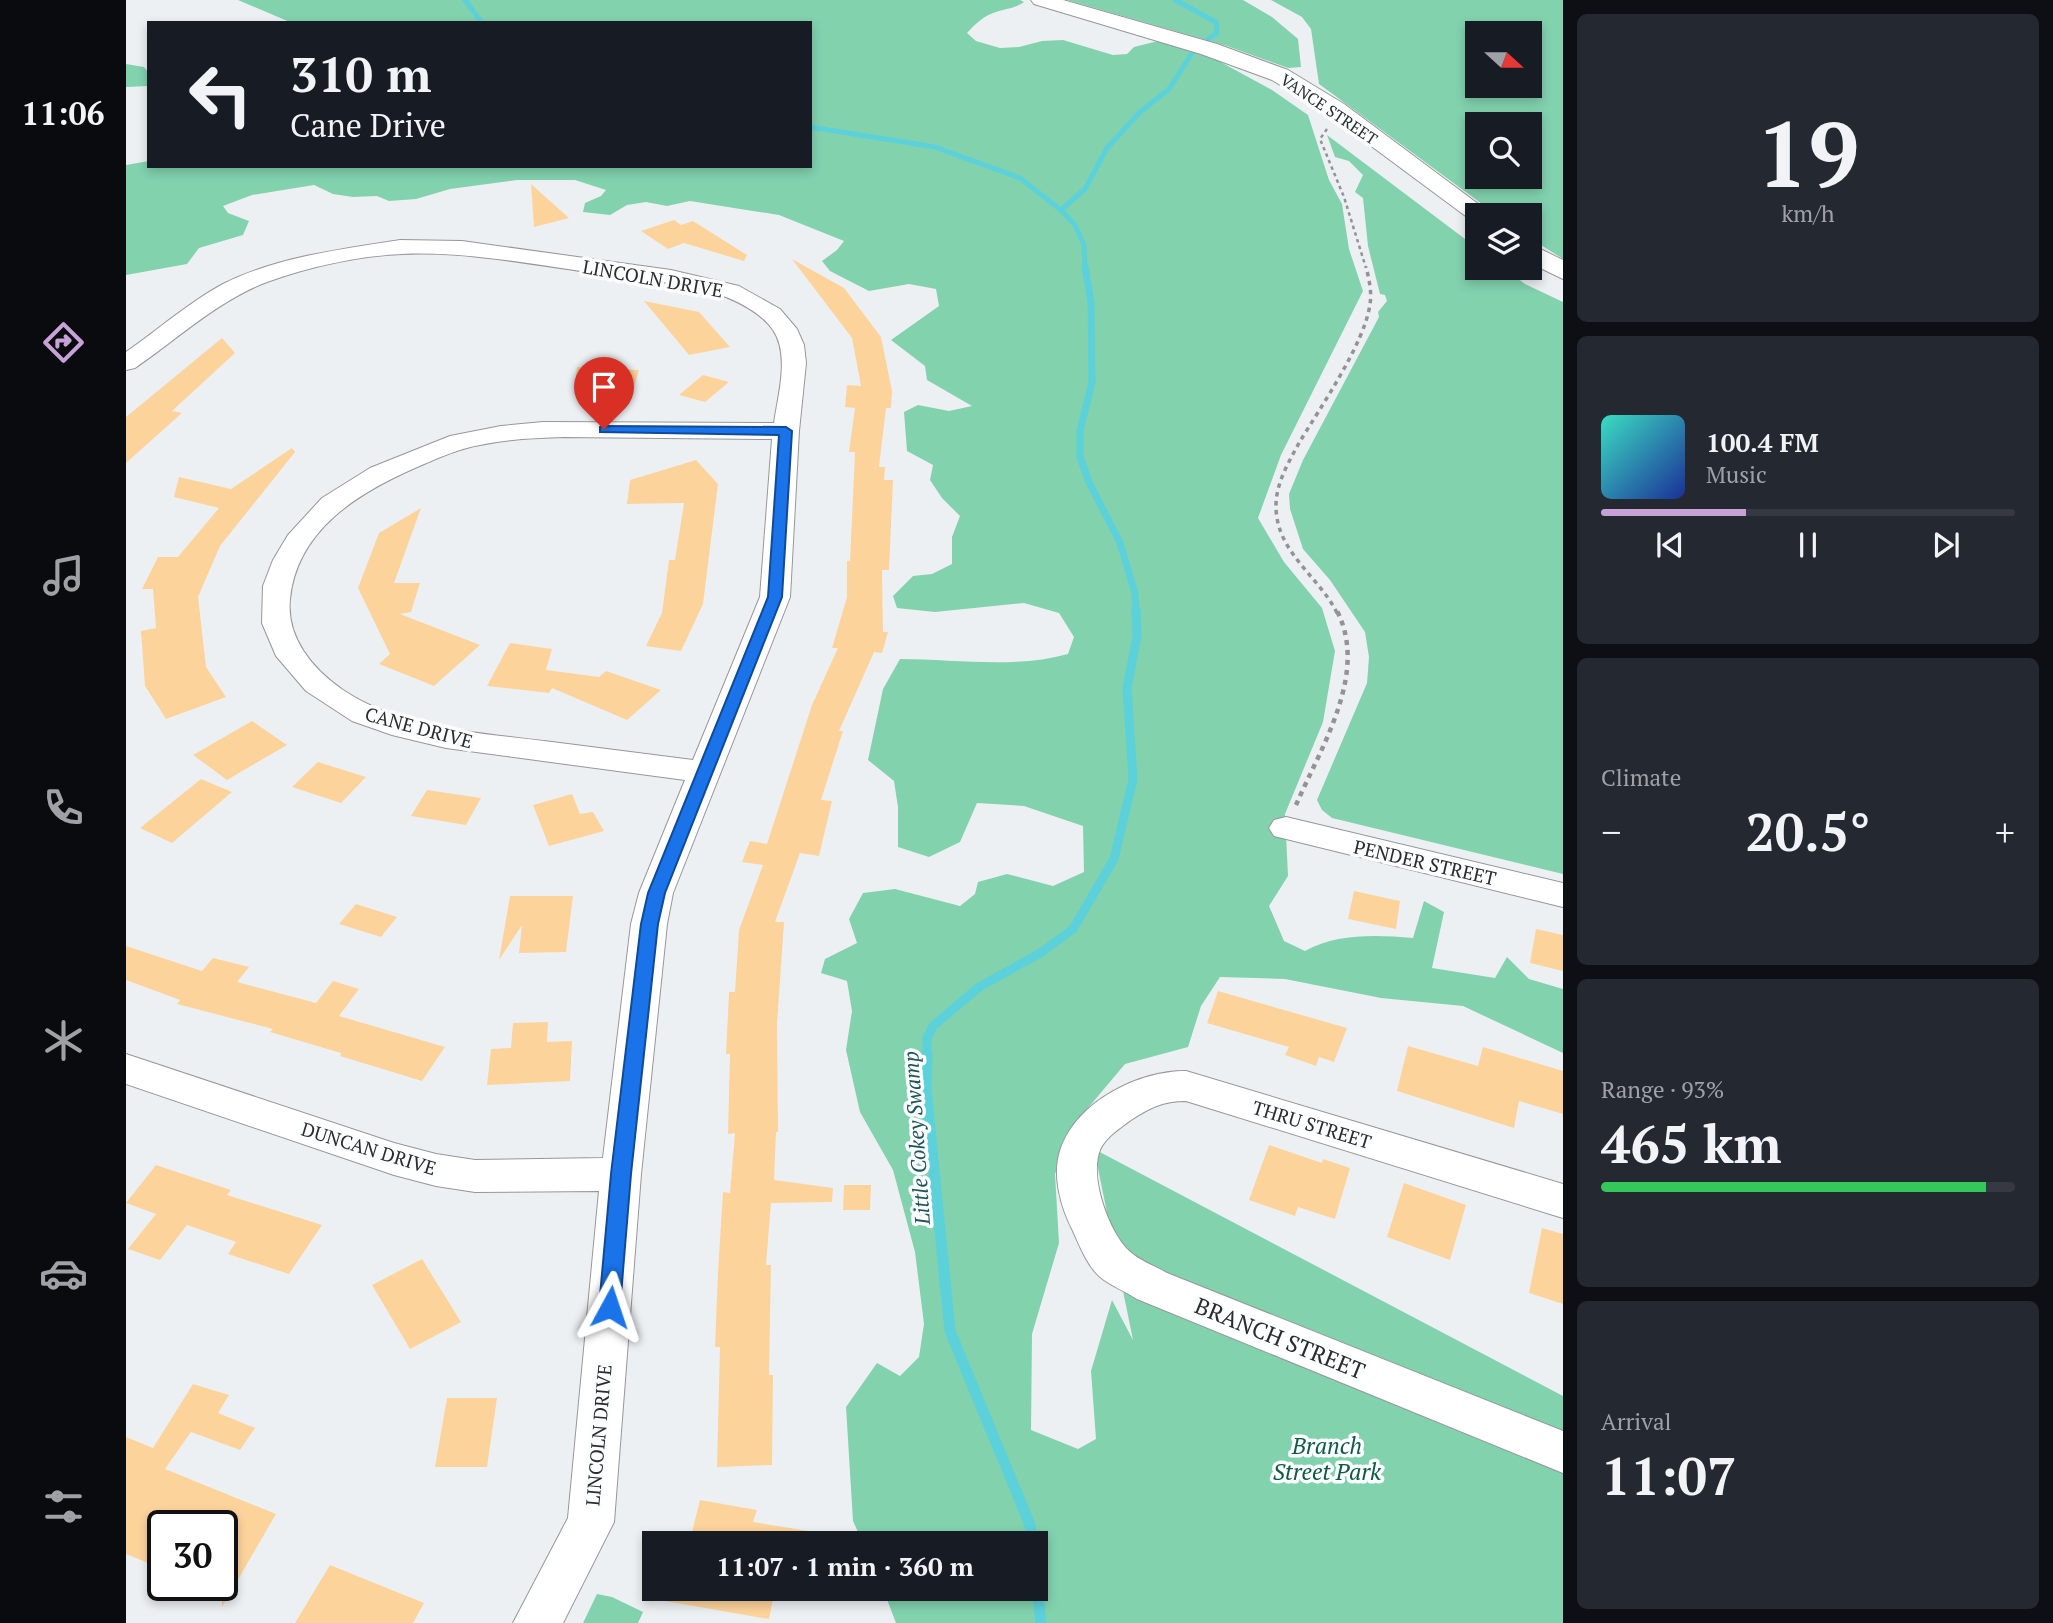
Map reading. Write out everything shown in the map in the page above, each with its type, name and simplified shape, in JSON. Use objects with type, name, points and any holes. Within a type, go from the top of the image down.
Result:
[{"type":"street","name":"VANCE STREET","points":[[1041,0],[1263,67],[1297,84],[1465,204]]},
{"type":"street","name":"LINCOLN DRIVE","points":[[126,363],[230,290],[271,273],[330,257],[400,247],[462,248],[671,277],[731,291],[772,314],[785,329],[792,345],[793,374],[786,431],[775,597],[656,893],[649,924],[621,1174],[591,1521],[537,1623]]},
{"type":"street","points":[[1542,259],[1563,271]]},
{"type":"street","name":"CANE DRIVE","points":[[706,772],[476,743],[416,730],[363,713],[322,691],[296,663],[280,636],[274,607],[279,576],[293,549],[312,522],[339,496],[375,476],[460,442],[539,429],[786,431]]},
{"type":"street","name":"PENDER STREET","points":[[1286,828],[1563,895]]},
{"type":"street","name":"DUNCAN DRIVE","points":[[126,1069],[394,1159],[436,1170],[475,1176],[621,1174]]},
{"type":"street","name":"THRU STREET","points":[[1080,1150],[1097,1123],[1125,1105],[1164,1085],[1186,1086],[1563,1201]]},
{"type":"street","name":"BRANCH STREET","points":[[1080,1150],[1078,1191],[1093,1230],[1114,1264],[1152,1286],[1563,1452]]},
{"type":"path","points":[[1286,828],[1326,734],[1348,669],[1349,643],[1335,606],[1297,558],[1279,526],[1275,501],[1284,472],[1358,333],[1371,303],[1359,236],[1321,139],[1326,129],[1357,125]]},
{"type":"green space","name":"Branch Street Park","points":[[238,0],[1020,0],[1024,2],[988,15],[967,33],[976,41],[1000,48],[1063,40],[1113,55],[1127,54],[1134,47],[1166,39],[1193,47],[1272,90],[1308,115],[1329,180],[1342,204],[1349,249],[1363,291],[1281,455],[1258,518],[1284,562],[1322,608],[1335,651],[1323,722],[1285,814],[1288,876],[1269,906],[1284,941],[1305,951],[1344,938],[1413,938],[1424,901],[1444,912],[1432,968],[1495,978],[1507,957],[1529,979],[1563,989],[1563,1053],[1463,1006],[1381,998],[1285,979],[1220,977],[1201,1006],[1188,1047],[1125,1064],[1072,1127],[1055,1174],[1059,1243],[1032,1334],[1031,1430],[1078,1449],[1096,1439],[1091,1371],[1112,1300],[1133,1340],[1094,1149],[1563,1396],[1563,1623],[896,1623],[888,1601],[1048,1601],[1048,1531],[858,1531],[853,1521],[846,1407],[877,1363],[900,1376],[919,1357],[924,1324],[915,1252],[893,1170],[860,1112],[846,1050],[852,1011],[847,981],[821,973],[825,959],[857,943],[849,919],[863,893],[895,889],[960,906],[975,894],[978,882],[1007,874],[1053,886],[1084,872],[1083,826],[1024,806],[977,803],[960,842],[929,857],[898,847],[898,807],[894,781],[868,760],[883,689],[900,659],[1006,662],[1048,659],[1068,654],[1074,637],[1059,613],[1024,603],[935,612],[897,608],[893,596],[913,576],[932,574],[952,564],[952,537],[960,516],[942,498],[930,480],[933,465],[907,451],[904,412],[918,405],[949,411],[972,406],[927,380],[925,366],[891,340],[939,306],[936,289],[909,284],[869,291],[830,271],[822,261],[844,241],[779,215],[690,201],[667,206],[646,202],[627,205],[610,215],[583,212],[585,203],[601,196],[606,190],[575,180],[517,180],[450,189],[416,199],[389,201],[377,196],[333,194],[314,185],[252,195],[223,206],[228,213],[249,221],[243,235],[199,248],[187,264],[126,275],[126,165],[147,161],[147,168],[812,168],[812,21],[287,21]]},
{"type":"green space","points":[[1067,0],[1243,0],[1272,17],[1298,39],[1301,67],[1288,68],[1227,46]]},
{"type":"green space","points":[[1271,0],[1563,0],[1563,259],[1542,246],[1542,203],[1481,203],[1319,84],[1311,29],[1302,17]]},
{"type":"green space","points":[[126,64],[144,67],[147,71],[147,86],[126,87]]},
{"type":"green space","points":[[1327,135],[1465,239],[1465,280],[1520,280],[1563,302],[1563,874],[1332,818],[1322,810],[1317,800],[1367,683],[1369,657],[1365,632],[1330,580],[1303,549],[1290,509],[1289,494],[1303,460],[1379,317],[1378,312],[1387,301],[1385,295],[1380,294],[1368,246],[1363,198],[1355,192],[1363,175],[1349,161],[1335,157]]},
{"type":"green space","points":[[597,1594],[612,1597],[643,1612],[638,1623],[583,1623]]},
{"type":"building","points":[[531,184],[569,218],[534,227]]},
{"type":"building","points":[[674,220],[681,225],[693,221],[747,255],[744,261],[684,243],[668,249],[641,231]]},
{"type":"building","points":[[792,259],[844,288],[881,337],[892,391],[891,408],[886,408],[879,467],[885,467],[884,480],[893,480],[889,570],[882,570],[883,632],[888,632],[882,653],[874,652],[839,731],[843,731],[821,800],[832,801],[819,856],[800,853],[775,922],[784,922],[777,1024],[778,1132],[774,1180],[833,1188],[832,1202],[771,1203],[766,1265],[771,1265],[769,1375],[773,1375],[772,1465],[717,1467],[720,1347],[715,1347],[718,1272],[723,1192],[730,1193],[735,1133],[728,1134],[730,1054],[726,1054],[729,992],[735,992],[739,930],[763,865],[742,862],[750,841],[767,844],[812,705],[838,648],[832,648],[847,597],[855,452],[849,452],[855,408],[845,407],[847,385],[861,386],[852,338]]},
{"type":"building","points":[[644,301],[699,312],[730,347],[689,355]]},
{"type":"building","points":[[222,338],[235,353],[172,411],[182,413],[126,463],[126,417]]},
{"type":"building","points":[[577,367],[639,370],[632,393],[575,391]]},
{"type":"building","points":[[703,375],[729,382],[705,402],[679,395]]},
{"type":"building","points":[[292,448],[295,452],[220,546],[198,597],[206,667],[226,697],[166,719],[145,686],[141,631],[156,628],[153,589],[142,589],[158,557],[178,557],[219,508],[174,497],[179,477],[231,489]]},
{"type":"building","points":[[696,460],[718,484],[703,604],[681,651],[646,646],[662,613],[669,560],[675,560],[684,503],[627,504],[630,480]]},
{"type":"building","points":[[421,508],[394,583],[420,583],[411,612],[400,614],[480,645],[434,686],[379,664],[390,654],[358,588],[379,533]]},
{"type":"building","points":[[510,643],[552,649],[546,670],[599,677],[606,671],[661,690],[627,720],[552,688],[549,693],[487,686]]},
{"type":"building","points":[[252,721],[287,745],[227,780],[193,755]]},
{"type":"building","points":[[318,762],[366,777],[341,803],[292,787]]},
{"type":"building","points":[[201,779],[232,792],[172,843],[140,828]]},
{"type":"building","points":[[427,790],[481,798],[466,825],[411,816]]},
{"type":"building","points":[[572,794],[580,814],[593,812],[604,831],[549,846],[533,805]]},
{"type":"building","points":[[1354,891],[1400,901],[1396,929],[1348,919]]},
{"type":"building","points":[[510,896],[573,896],[566,952],[519,953],[522,925],[499,960]]},
{"type":"building","points":[[356,904],[397,917],[381,937],[339,924]]},
{"type":"building","points":[[1536,929],[1563,935],[1563,971],[1530,963]]},
{"type":"building","points":[[126,946],[202,971],[213,958],[249,967],[237,982],[316,1003],[333,981],[359,989],[339,1016],[445,1047],[422,1081],[340,1056],[341,1053],[270,1032],[273,1029],[177,1004],[180,1000],[126,980]]},
{"type":"building","points":[[1218,991],[1347,1028],[1334,1062],[1319,1057],[1316,1066],[1285,1055],[1289,1047],[1207,1023]]},
{"type":"building","points":[[548,1022],[547,1042],[572,1041],[570,1081],[487,1085],[491,1049],[511,1048],[513,1023]]},
{"type":"building","points":[[1408,1046],[1478,1066],[1483,1047],[1563,1071],[1563,1114],[1519,1101],[1514,1128],[1397,1091]]},
{"type":"building","points":[[1269,1145],[1322,1163],[1323,1159],[1350,1168],[1335,1219],[1298,1207],[1295,1216],[1249,1200]]},
{"type":"building","points":[[156,1165],[231,1190],[227,1195],[322,1225],[289,1274],[228,1254],[236,1242],[187,1225],[160,1260],[128,1249],[156,1214],[126,1203]]},
{"type":"building","points":[[1404,1183],[1466,1205],[1450,1260],[1387,1237]]},
{"type":"building","points":[[844,1185],[871,1185],[870,1210],[843,1210]]},
{"type":"building","points":[[1542,1228],[1563,1234],[1563,1304],[1529,1293]]},
{"type":"building","points":[[422,1259],[461,1322],[410,1349],[372,1285]]},
{"type":"building","points":[[193,1384],[229,1395],[218,1413],[255,1428],[240,1450],[191,1432],[165,1469],[276,1514],[238,1579],[238,1510],[147,1510],[147,1563],[126,1554],[126,1437],[153,1448]]},
{"type":"building","points":[[447,1398],[497,1398],[487,1467],[435,1467]]},
{"type":"building","points":[[700,1500],[757,1510],[753,1522],[808,1531],[692,1531]]},
{"type":"building","points":[[330,1565],[424,1603],[413,1623],[295,1623]]},
{"type":"building","points":[[665,1601],[773,1601],[769,1619]]},
{"type":"waterway","name":"Little Cokey Swamp","points":[[465,0],[481,21]]},
{"type":"waterway","points":[[1175,0],[1216,22],[1217,33],[1208,39]]},
{"type":"waterway","points":[[1061,210],[1085,189],[1107,148],[1140,112],[1169,89],[1194,50]]},
{"type":"waterway","name":"Little Cokey Swamp","points":[[812,127],[935,147],[1020,178],[1062,211],[1075,225],[1084,245],[1085,268]]},
{"type":"waterway","name":"Little Cokey Swamp","points":[[1085,267],[1091,302],[1092,382],[1080,431],[1080,457],[1089,482],[1120,543],[1135,593],[1136,613]]},
{"type":"waterway","name":"Little Cokey Swamp","points":[[927,1053],[927,1038],[933,1026],[979,987],[1042,952],[1073,929],[1114,859],[1133,779],[1127,688],[1137,636],[1136,611]]},
{"type":"waterway","name":"Little Cokey Swamp","points":[[927,1053],[926,1089],[950,1331],[1031,1531]]},
{"type":"waterway","name":"Little Cokey Swamp","points":[[1039,1601],[1041,1623]]},
{"type":"route","points":[[604,429],[786,431],[775,597],[656,893],[649,924],[621,1174],[610,1307]]}]
